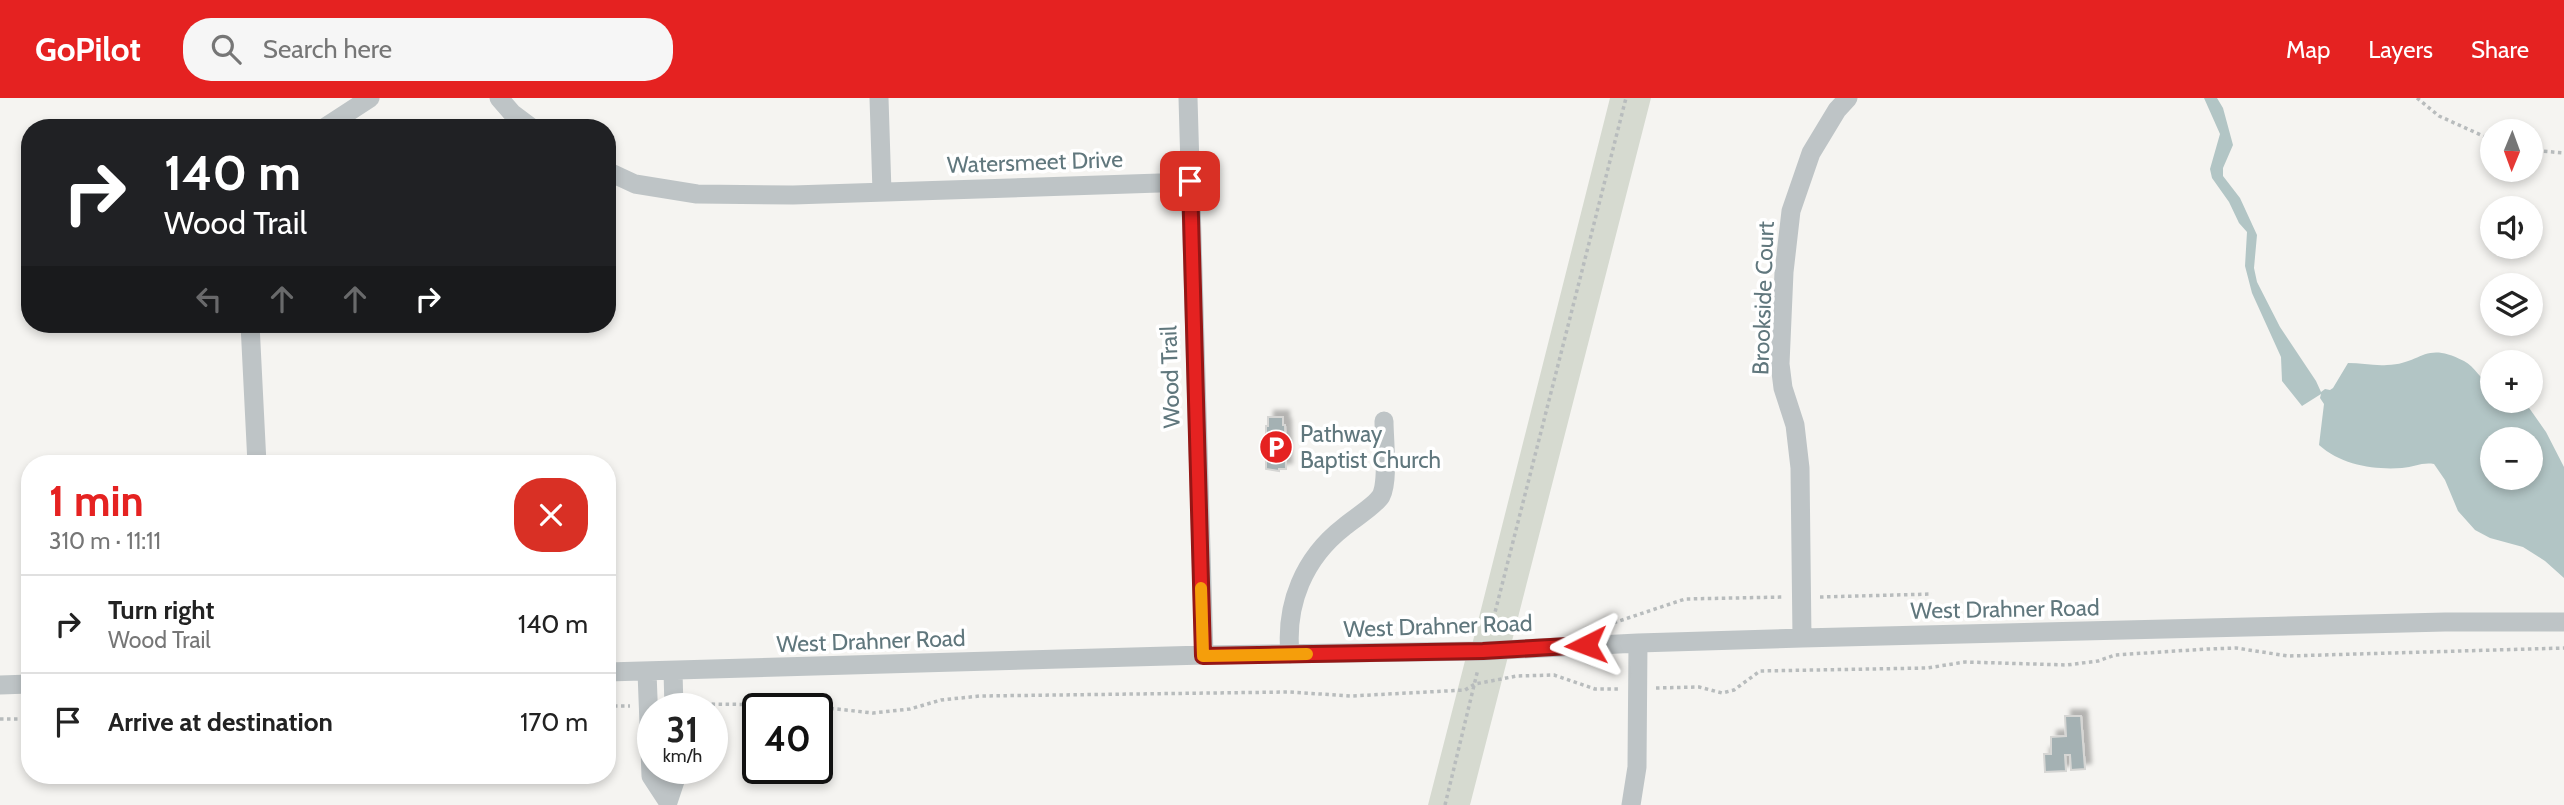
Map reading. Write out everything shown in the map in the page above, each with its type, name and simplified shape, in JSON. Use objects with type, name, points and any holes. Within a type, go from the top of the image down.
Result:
[{"type":"street","points":[[338,119],[370,98]]},
{"type":"street","points":[[499,98],[520,119]]},
{"type":"street","points":[[879,98],[882,192]]},
{"type":"street","name":"Wood Trail","points":[[1188,98],[1203,656]]},
{"type":"street","name":"Brookside Court","points":[[1802,638],[1800,468],[1795,425],[1783,388],[1780,364],[1784,272],[1791,211],[1811,153],[1837,110],[1848,98]]},
{"type":"street","name":"Watersmeet Drive","points":[[616,175],[635,184],[697,194],[882,192],[1190,181]]},
{"type":"street","points":[[250,333],[257,455]]},
{"type":"street","points":[[1290,654],[1288,632],[1296,590],[1314,555],[1333,535],[1381,496],[1384,478],[1384,421]]},
{"type":"street","name":"West Drahner Road","points":[[616,673],[1483,651],[1802,638],[2445,622],[2564,622]]},
{"type":"street","points":[[1631,805],[1637,767],[1638,643]]},
{"type":"street","points":[[673,671],[674,693]]},
{"type":"street","points":[[647,672],[651,776],[668,804]]},
{"type":"street","points":[[0,685],[21,684]]},
{"type":"street","points":[[668,804],[674,784]]},
{"type":"path","points":[[1445,805],[1626,98]]},
{"type":"path","points":[[2417,98],[2439,117],[2480,135]]},
{"type":"path","points":[[2543,151],[2564,153]]},
{"type":"path","points":[[1596,628],[1685,599],[1932,594]]},
{"type":"path","points":[[0,719],[21,719]]},
{"type":"shaded area","points":[[1610,98],[1651,98],[1470,805],[1428,805],[1467,653],[1470,653]]},
{"type":"shaded area","points":[[2204,98],[2217,98],[2223,108],[2233,145],[2223,168],[2223,176],[2240,198],[2257,235],[2254,268],[2257,282],[2280,327],[2321,392],[2333,388],[2348,363],[2399,364],[2431,353],[2440,353],[2464,361],[2480,376],[2480,413],[2533,413],[2542,427],[2480,427],[2480,490],[2543,490],[2543,428],[2564,467],[2564,578],[2545,561],[2523,547],[2490,538],[2475,530],[2458,511],[2445,480],[2434,464],[2402,468],[2369,467],[2348,462],[2319,445],[2324,404],[2320,398],[2321,394],[2302,406],[2282,381],[2281,357],[2252,293],[2245,266],[2247,232],[2212,178],[2210,169],[2220,134]]},
{"type":"building","name":"Pathway Baptist Church","points":[[1268,417],[1283,417],[1285,425],[1286,469],[1279,471],[1266,469]]},
{"type":"building","points":[[2065,716],[2081,716],[2085,769],[2071,770],[2070,755],[2065,755],[2066,771],[2045,772],[2044,754],[2051,754],[2051,737],[2066,736]]},
{"type":"slow traffic","points":[[1201,588],[1203,656],[1307,654]]},
{"type":"place","name":"Pathway Baptist Church","points":[[1276,447]]},
{"type":"route","points":[[1190,181],[1203,656],[1483,651],[1586,645]]}]
